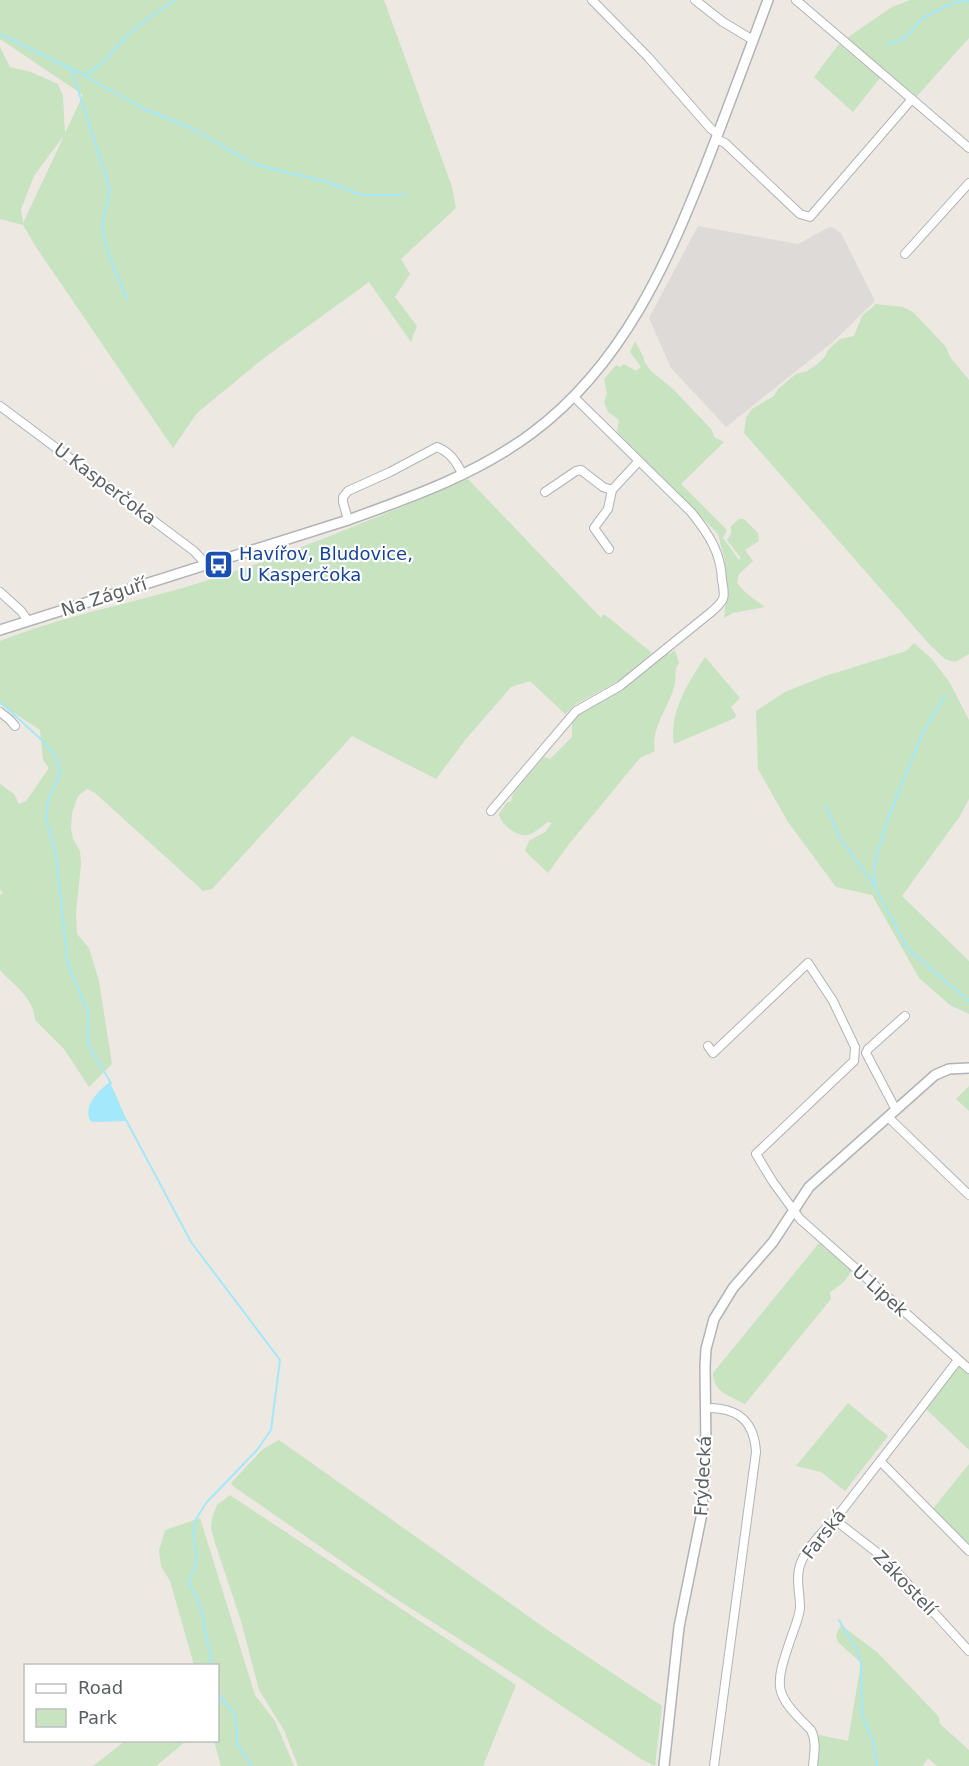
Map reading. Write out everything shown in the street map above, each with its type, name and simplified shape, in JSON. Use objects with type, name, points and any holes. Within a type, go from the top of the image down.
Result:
[{"type":"street","points":[[592,0],[648,57],[717,136],[800,214],[810,217],[912,99]]},
{"type":"street","points":[[695,0],[723,22],[753,40]]},
{"type":"street","name":"Na Záguří","points":[[0,630],[348,520],[398,502],[462,474],[522,440],[574,397],[609,357],[648,296],[689,207],[768,0]]},
{"type":"street","points":[[796,0],[969,148]]},
{"type":"street","points":[[905,254],[969,183]]},
{"type":"street","points":[[491,811],[576,711],[620,686],[719,606],[724,597],[722,568],[714,544],[706,530],[574,397]]},
{"type":"street","name":"U Kasperčoka","points":[[0,406],[194,551],[207,565]]},
{"type":"street","points":[[348,520],[343,502],[348,491],[437,447],[452,456],[462,474]]},
{"type":"street","points":[[609,549],[594,528],[608,509],[612,490],[638,462]]},
{"type":"street","points":[[545,492],[581,470],[603,487],[612,490]]},
{"type":"street","points":[[0,592],[21,611],[28,621]]},
{"type":"street","points":[[0,712],[15,726]]},
{"type":"street","name":"U Lipek","points":[[712,1053],[808,963],[833,1001],[855,1047],[854,1061],[756,1154],[772,1182],[800,1219],[969,1369]]},
{"type":"street","points":[[896,1110],[866,1053],[905,1016]]},
{"type":"street","name":"Frýdecká","points":[[664,1766],[680,1627],[702,1513],[706,1451],[706,1349],[714,1319],[733,1288],[773,1242],[809,1187],[940,1072],[954,1068],[969,1068]]},
{"type":"street","points":[[888,1117],[969,1195]]},
{"type":"street","name":"Farská","points":[[813,1766],[814,1736],[782,1699],[779,1679],[800,1609],[797,1582],[801,1562],[807,1550],[835,1520],[958,1360]]},
{"type":"street","points":[[705,1408],[722,1407],[741,1417],[752,1432],[756,1452],[714,1766]]},
{"type":"street","points":[[880,1461],[969,1551]]},
{"type":"street","name":"Zákostelí","points":[[835,1520],[884,1558],[969,1651]]},
{"type":"shaded area","points":[[698,226],[798,244],[832,227],[841,233],[875,301],[834,341],[726,427],[671,368],[649,318]]},
{"type":"green space","points":[[0,0],[384,0],[452,187],[456,208],[401,259],[410,274],[395,297],[417,326],[411,342],[369,282],[264,358],[197,413],[173,448],[23,225],[0,219],[0,47],[10,67],[31,72],[58,84],[63,96],[65,133],[83,95],[0,39]],"holes":[[[63,138],[23,223],[21,209],[34,176]]]},
{"type":"green space","points":[[910,0],[969,0],[969,38],[917,96],[847,38],[892,7]]},
{"type":"green space","points":[[839,44],[880,78],[853,112],[814,77]]},
{"type":"green space","points":[[876,304],[903,307],[913,312],[946,347],[950,357],[969,380],[969,654],[955,662],[945,659],[930,645],[744,433],[746,418],[752,409],[774,396],[778,389],[796,374],[816,365],[840,339],[854,336],[862,316]]},
{"type":"green space","points":[[635,341],[651,371],[673,389],[712,430],[714,437],[724,442],[681,484],[727,530],[723,538],[739,560],[741,558],[727,540],[731,534],[731,526],[739,519],[744,519],[758,533],[759,541],[745,550],[753,561],[739,574],[737,583],[765,607],[733,613],[724,618],[727,592],[725,562],[718,534],[617,432],[619,420],[608,412],[604,402],[607,394],[604,379],[616,365],[620,367],[624,364],[636,371],[641,367],[630,352]]},
{"type":"green space","points":[[468,479],[601,618],[604,614],[652,653],[620,680],[576,704],[565,714],[530,681],[511,687],[466,739],[436,779],[352,736],[212,889],[203,891],[95,793],[87,789],[78,796],[72,813],[71,828],[73,839],[80,851],[81,864],[76,912],[77,934],[89,948],[99,981],[112,1064],[89,1087],[64,1049],[35,1020],[27,998],[0,970],[0,895],[3,893],[0,889],[0,784],[14,794],[19,804],[26,801],[49,768],[43,760],[40,730],[0,704],[0,641],[27,631],[250,566],[344,531]]},
{"type":"green space","points":[[914,643],[932,659],[950,683],[969,720],[969,799],[960,816],[902,896],[969,961],[969,1014],[950,1005],[919,978],[872,895],[836,887],[788,822],[758,769],[756,711],[785,692],[825,676],[906,651]]},
{"type":"green space","points":[[675,650],[679,663],[676,669],[675,684],[655,735],[655,751],[640,758],[548,873],[525,851],[529,841],[545,832],[552,823],[548,822],[533,833],[524,835],[506,826],[499,814],[506,803],[511,801],[514,791],[544,757],[550,759],[572,737],[572,721],[582,712],[625,686],[665,654]]},
{"type":"green space","points":[[705,657],[740,698],[731,707],[736,715],[735,718],[674,744],[673,732],[677,709],[686,688]]},
{"type":"green space","points":[[969,1086],[969,1111],[956,1099]]},
{"type":"green space","points":[[819,1243],[849,1268],[851,1271],[849,1275],[830,1292],[831,1299],[745,1404],[728,1396],[716,1385],[713,1373]]},
{"type":"green space","points":[[959,1366],[969,1372],[969,1450],[925,1408],[955,1368]]},
{"type":"green space","points":[[848,1403],[888,1436],[845,1491],[821,1472],[796,1466]]},
{"type":"green space","points":[[279,1440],[552,1633],[662,1706],[655,1766],[390,1595],[233,1486],[231,1483],[263,1449]]},
{"type":"green space","points":[[969,1464],[969,1548],[932,1510]]},
{"type":"green space","points":[[230,1495],[516,1685],[483,1766],[298,1766],[284,1730],[259,1690],[241,1621],[211,1528],[217,1505]]},
{"type":"green space","points":[[200,1518],[255,1695],[275,1721],[294,1766],[221,1766],[214,1742],[219,1742],[219,1664],[194,1664],[170,1581],[161,1566],[159,1551],[165,1530]]},
{"type":"green space","points":[[841,1625],[877,1652],[939,1717],[940,1724],[969,1750],[969,1766],[937,1766],[928,1758],[922,1766],[816,1766],[819,1735],[848,1741],[861,1663],[838,1642],[836,1635]]},
{"type":"green space","points":[[124,1742],[185,1742],[156,1766],[93,1766]]},
{"type":"water","points":[[110,1082],[127,1121],[90,1121],[88,1115],[93,1098]]},
{"type":"waterway","points":[[86,74],[109,56],[135,29],[175,0]]},
{"type":"waterway","points":[[887,44],[904,39],[923,18],[953,3],[969,1]]},
{"type":"waterway","points":[[0,34],[84,75],[142,108],[191,128],[256,165],[328,182],[361,195],[405,195]]},
{"type":"waterway","points":[[71,68],[109,186],[103,220],[104,239],[127,299]]},
{"type":"waterway","points":[[945,695],[923,732],[889,816],[877,854],[874,870],[875,887],[908,949],[969,1001]]},
{"type":"waterway","points":[[0,702],[45,743],[58,760],[60,774],[48,801],[46,818],[56,856],[68,965],[88,1012],[88,1045],[111,1083]]},
{"type":"waterway","points":[[826,806],[840,838],[874,885]]},
{"type":"waterway","points":[[126,1120],[191,1242],[280,1360],[271,1430],[257,1450],[206,1503],[196,1519],[193,1532],[197,1559],[189,1583],[201,1608],[212,1664]]},
{"type":"waterway","points":[[839,1620],[857,1650],[861,1663],[862,1715],[874,1744],[877,1766]]},
{"type":"waterway","points":[[219,1695],[236,1716],[237,1743],[251,1766]]},
{"type":"place","name":"Havířov, Bludovice, U Kasperčoka","points":[[218,564]]}]
